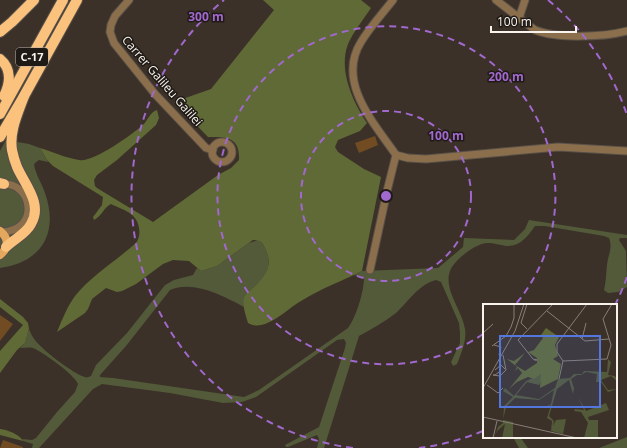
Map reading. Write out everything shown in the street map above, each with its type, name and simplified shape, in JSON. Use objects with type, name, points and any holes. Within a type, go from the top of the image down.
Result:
[{"type":"highway","points":[[0,32],[34,0]]},
{"type":"highway","name":"C-17","points":[[0,114],[63,0]]},
{"type":"highway","name":"C-17","points":[[0,137],[77,0]]},
{"type":"highway","points":[[67,18],[81,0]]},
{"type":"highway","points":[[0,60],[7,70],[9,78],[7,90],[0,104]]},
{"type":"highway","points":[[6,247],[27,229],[35,215],[34,201],[16,166],[12,149],[14,127],[24,96]]},
{"type":"main road","points":[[0,255],[6,247],[6,238],[1,231]]},
{"type":"street","name":"Carrer Galileu Galilei","points":[[129,0],[115,16],[110,25],[110,32],[114,43],[166,105],[206,148],[213,150]]},
{"type":"street","points":[[393,0],[360,43],[356,53],[353,82],[360,100],[396,154],[408,158],[426,159],[558,146],[627,151]]},
{"type":"street","points":[[496,0],[535,30],[552,35],[595,35],[627,31]]},
{"type":"street","points":[[519,18],[525,0]]},
{"type":"street","points":[[370,270],[396,154]]},
{"type":"street","points":[[1,184],[16,187],[23,194],[28,209],[27,216],[21,226],[9,232],[1,231]]},
{"type":"green space","points":[[263,0],[361,0],[371,8],[348,44],[345,54],[348,85],[352,96],[367,123],[360,131],[338,140],[335,147],[338,152],[364,169],[381,177],[362,271],[308,297],[270,322],[261,325],[252,325],[248,323],[246,317],[244,298],[247,293],[263,278],[269,264],[263,244],[259,241],[253,240],[217,266],[201,271],[189,261],[173,260],[163,264],[136,284],[122,291],[117,292],[106,288],[92,299],[85,313],[57,332],[67,309],[75,296],[96,275],[136,243],[139,236],[139,228],[136,220],[131,214],[111,204],[94,220],[93,217],[102,205],[103,197],[53,166],[47,160],[40,148],[79,160],[85,160],[102,153],[130,135],[143,125],[151,114],[157,110],[159,118],[156,125],[117,160],[97,175],[94,180],[97,188],[153,222],[218,175],[231,168],[239,160],[239,152],[235,143],[226,138],[208,137],[174,102],[211,89],[274,10]]},
{"type":"green space","points":[[6,140],[29,144],[40,148],[48,162],[39,160],[34,165],[49,207],[50,221],[48,233],[44,243],[36,252],[27,259],[15,265],[0,268],[0,151]]},
{"type":"green space","points":[[529,220],[627,235],[627,238],[620,238],[619,240],[626,251],[627,287],[618,292],[608,293],[604,290],[611,245],[609,238],[604,236],[545,226],[535,226],[523,240],[515,245],[506,246],[488,243],[475,247],[462,256],[450,271],[449,287],[465,329],[462,351],[457,364],[453,366],[451,362],[460,343],[459,323],[441,282],[436,280],[419,289],[396,313],[359,336],[324,448],[317,448],[319,439],[317,435],[288,447],[285,445],[319,427],[345,348],[346,343],[344,339],[337,340],[256,397],[242,402],[223,403],[170,393],[102,384],[93,389],[39,448],[32,448],[33,444],[23,441],[22,439],[32,440],[36,438],[75,392],[78,384],[71,375],[44,354],[33,348],[20,348],[25,343],[29,329],[33,338],[38,344],[58,361],[80,375],[86,377],[91,376],[96,365],[127,333],[165,285],[174,280],[193,275],[197,268],[201,271],[217,266],[249,243],[258,240],[265,247],[267,252],[269,262],[268,268],[261,281],[245,297],[244,307],[218,294],[198,288],[179,287],[170,290],[126,346],[100,375],[100,377],[244,397],[259,390],[348,328],[357,311],[364,283],[364,278],[354,275],[362,271],[438,268],[463,247],[464,238],[514,240],[525,229]]},
{"type":"green space","points":[[0,299],[23,317],[28,323],[29,329],[25,343],[17,350],[0,373],[0,351],[23,325],[0,307]]},
{"type":"green space","points":[[0,429],[19,436],[23,441],[0,435]]},
{"type":"green space","points":[[627,437],[627,448],[599,448]]},
{"type":"green space","points":[[514,438],[521,438],[528,448],[519,448]]},
{"type":"building","points":[[375,136],[378,145],[359,153],[355,143]]},
{"type":"building","points":[[0,315],[13,324],[0,341]]},
{"type":"building","points":[[3,440],[23,447],[23,448],[0,448]]}]
